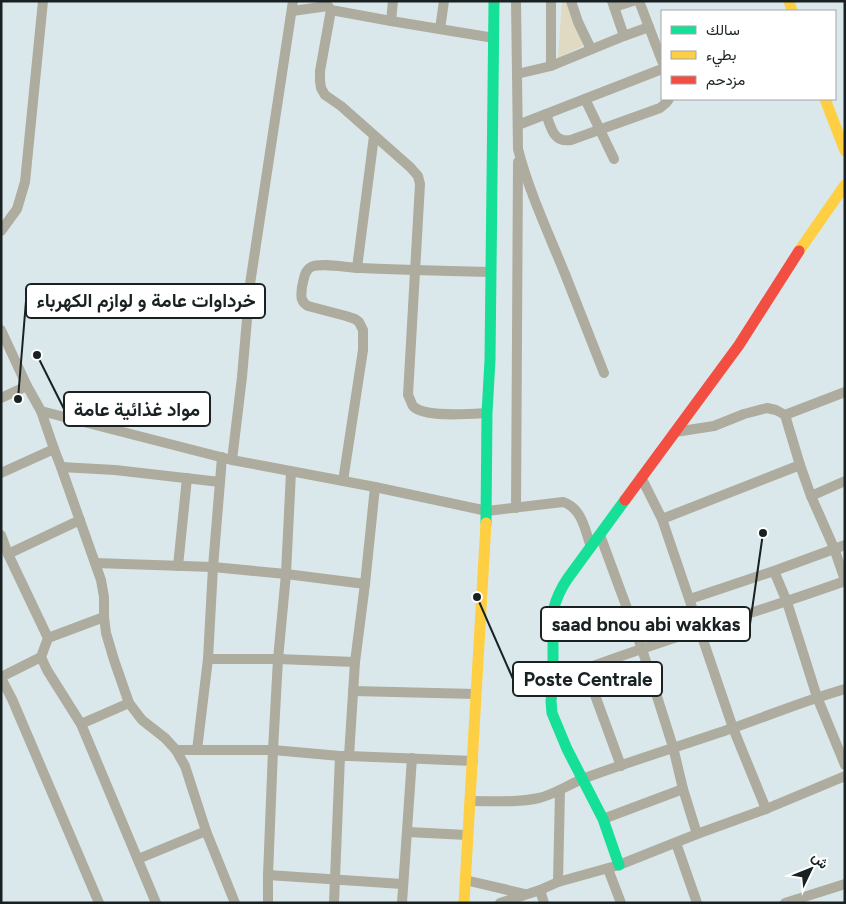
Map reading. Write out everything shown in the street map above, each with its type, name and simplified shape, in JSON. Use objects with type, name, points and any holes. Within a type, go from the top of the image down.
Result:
[{"type":"main road","points":[[464,903],[487,511],[494,1]]},
{"type":"main road","points":[[825,100],[845,152]]},
{"type":"main road","points":[[614,867],[603,819],[567,749],[552,713],[553,611],[555,601],[563,584],[739,345],[791,262],[845,185]]},
{"type":"street","points":[[1,231],[17,209],[25,182],[43,1]]},
{"type":"street","points":[[391,21],[393,1]]},
{"type":"street","points":[[440,29],[444,1]]},
{"type":"street","points":[[516,1],[518,125],[516,508]]},
{"type":"street","points":[[550,1],[551,66]]},
{"type":"street","points":[[571,1],[578,22],[591,49]]},
{"type":"street","points":[[624,36],[613,4],[633,1]]},
{"type":"street","points":[[640,1],[661,58]]},
{"type":"street","points":[[197,750],[208,659],[220,482],[227,459],[242,378],[250,284],[292,6],[329,6],[391,21],[494,38]]},
{"type":"street","points":[[329,6],[320,71],[321,88],[325,95],[410,167],[418,176],[420,184],[408,395],[413,406],[421,412],[487,414]]},
{"type":"street","points":[[517,74],[551,66],[650,27]]},
{"type":"street","points":[[518,125],[661,69]]},
{"type":"street","points":[[586,99],[614,159]]},
{"type":"street","points":[[546,114],[554,134],[558,139],[566,141],[660,108],[668,100]]},
{"type":"street","points":[[357,268],[374,136]]},
{"type":"street","points":[[518,148],[534,201],[604,373]]},
{"type":"street","points":[[343,481],[363,350],[363,330],[355,318],[308,306],[304,303],[301,300],[301,295],[304,274],[310,267],[318,265],[416,271],[490,272]]},
{"type":"street","points":[[1,330],[41,411],[101,580],[106,633],[129,703],[142,720],[165,738],[176,750],[185,766],[206,831],[235,903]]},
{"type":"street","points":[[1,398],[27,386]]},
{"type":"street","points":[[785,415],[845,392]]},
{"type":"street","points":[[553,681],[585,668],[845,581],[834,548],[811,496],[785,415],[767,408],[744,414],[714,426],[675,432]]},
{"type":"street","points":[[41,411],[227,459],[375,487],[487,511],[563,502],[570,504],[580,516],[591,546]]},
{"type":"street","points":[[1,473],[54,449]]},
{"type":"street","points":[[662,519],[800,465]]},
{"type":"street","points":[[61,467],[115,470],[220,482]]},
{"type":"street","points":[[268,903],[273,750],[278,659],[286,574],[291,472]]},
{"type":"street","points":[[640,477],[662,519],[733,728],[766,809]]},
{"type":"street","points":[[178,566],[187,478]]},
{"type":"street","points":[[811,496],[845,481]]},
{"type":"street","points":[[334,903],[334,880],[344,756],[375,487]]},
{"type":"street","points":[[8,554],[80,520]]},
{"type":"street","points":[[600,535],[642,649],[673,747],[683,789],[697,834]]},
{"type":"street","points":[[2,540],[48,638],[41,657],[1,678],[12,699],[99,903]]},
{"type":"street","points":[[690,599],[845,545]]},
{"type":"street","points":[[95,564],[213,568],[286,574],[365,584]]},
{"type":"street","points":[[774,571],[817,697],[845,765]]},
{"type":"street","points":[[48,638],[104,617]]},
{"type":"street","points":[[41,657],[47,670],[81,724],[156,903]]},
{"type":"street","points":[[208,659],[355,662]]},
{"type":"street","points":[[585,668],[621,766]]},
{"type":"street","points":[[470,801],[537,798],[560,790],[582,779],[845,689]]},
{"type":"street","points":[[353,691],[476,694]]},
{"type":"street","points":[[81,724],[129,703]]},
{"type":"street","points":[[176,750],[273,750],[344,756],[473,761]]},
{"type":"street","points":[[402,903],[412,758]]},
{"type":"street","points":[[500,903],[558,882],[614,867],[766,809],[845,776]]},
{"type":"street","points":[[603,819],[683,789]]},
{"type":"street","points":[[558,882],[560,790]]},
{"type":"street","points":[[138,859],[206,831]]},
{"type":"street","points":[[407,832],[467,835]]},
{"type":"street","points":[[676,843],[697,903]]},
{"type":"street","points":[[614,867],[621,903]]},
{"type":"street","points":[[268,875],[402,884]]},
{"type":"street","points":[[465,880],[526,894]]},
{"type":"street","points":[[785,903],[845,884]]},
{"type":"street","points":[[540,890],[544,903]]},
{"type":"shaded area","points":[[562,1],[568,1],[586,44],[558,58]]},
{"type":"traffic: fast","points":[[486,523],[487,413],[490,360],[494,1]]},
{"type":"traffic: fast","points":[[619,865],[603,819],[567,749],[552,713],[551,701],[553,681],[553,611],[556,602],[568,578],[625,500]]},
{"type":"traffic: slow","points":[[789,1],[792,10]]},
{"type":"traffic: slow","points":[[825,100],[845,151]]},
{"type":"traffic: slow","points":[[799,251],[845,185]]},
{"type":"traffic: slow","points":[[464,903],[486,523]]},
{"type":"traffic: jam","points":[[625,500],[739,345],[799,251]]},
{"type":"place","name":"مواد غذائية عامة","points":[[37,355]]},
{"type":"place","name":"خرداوات عامة و لوازم الكهرباء","points":[[18,399]]},
{"type":"place","name":"saad bnou abi wakkas","points":[[763,533]]},
{"type":"place","name":"Poste Centrale","points":[[477,597]]}]
